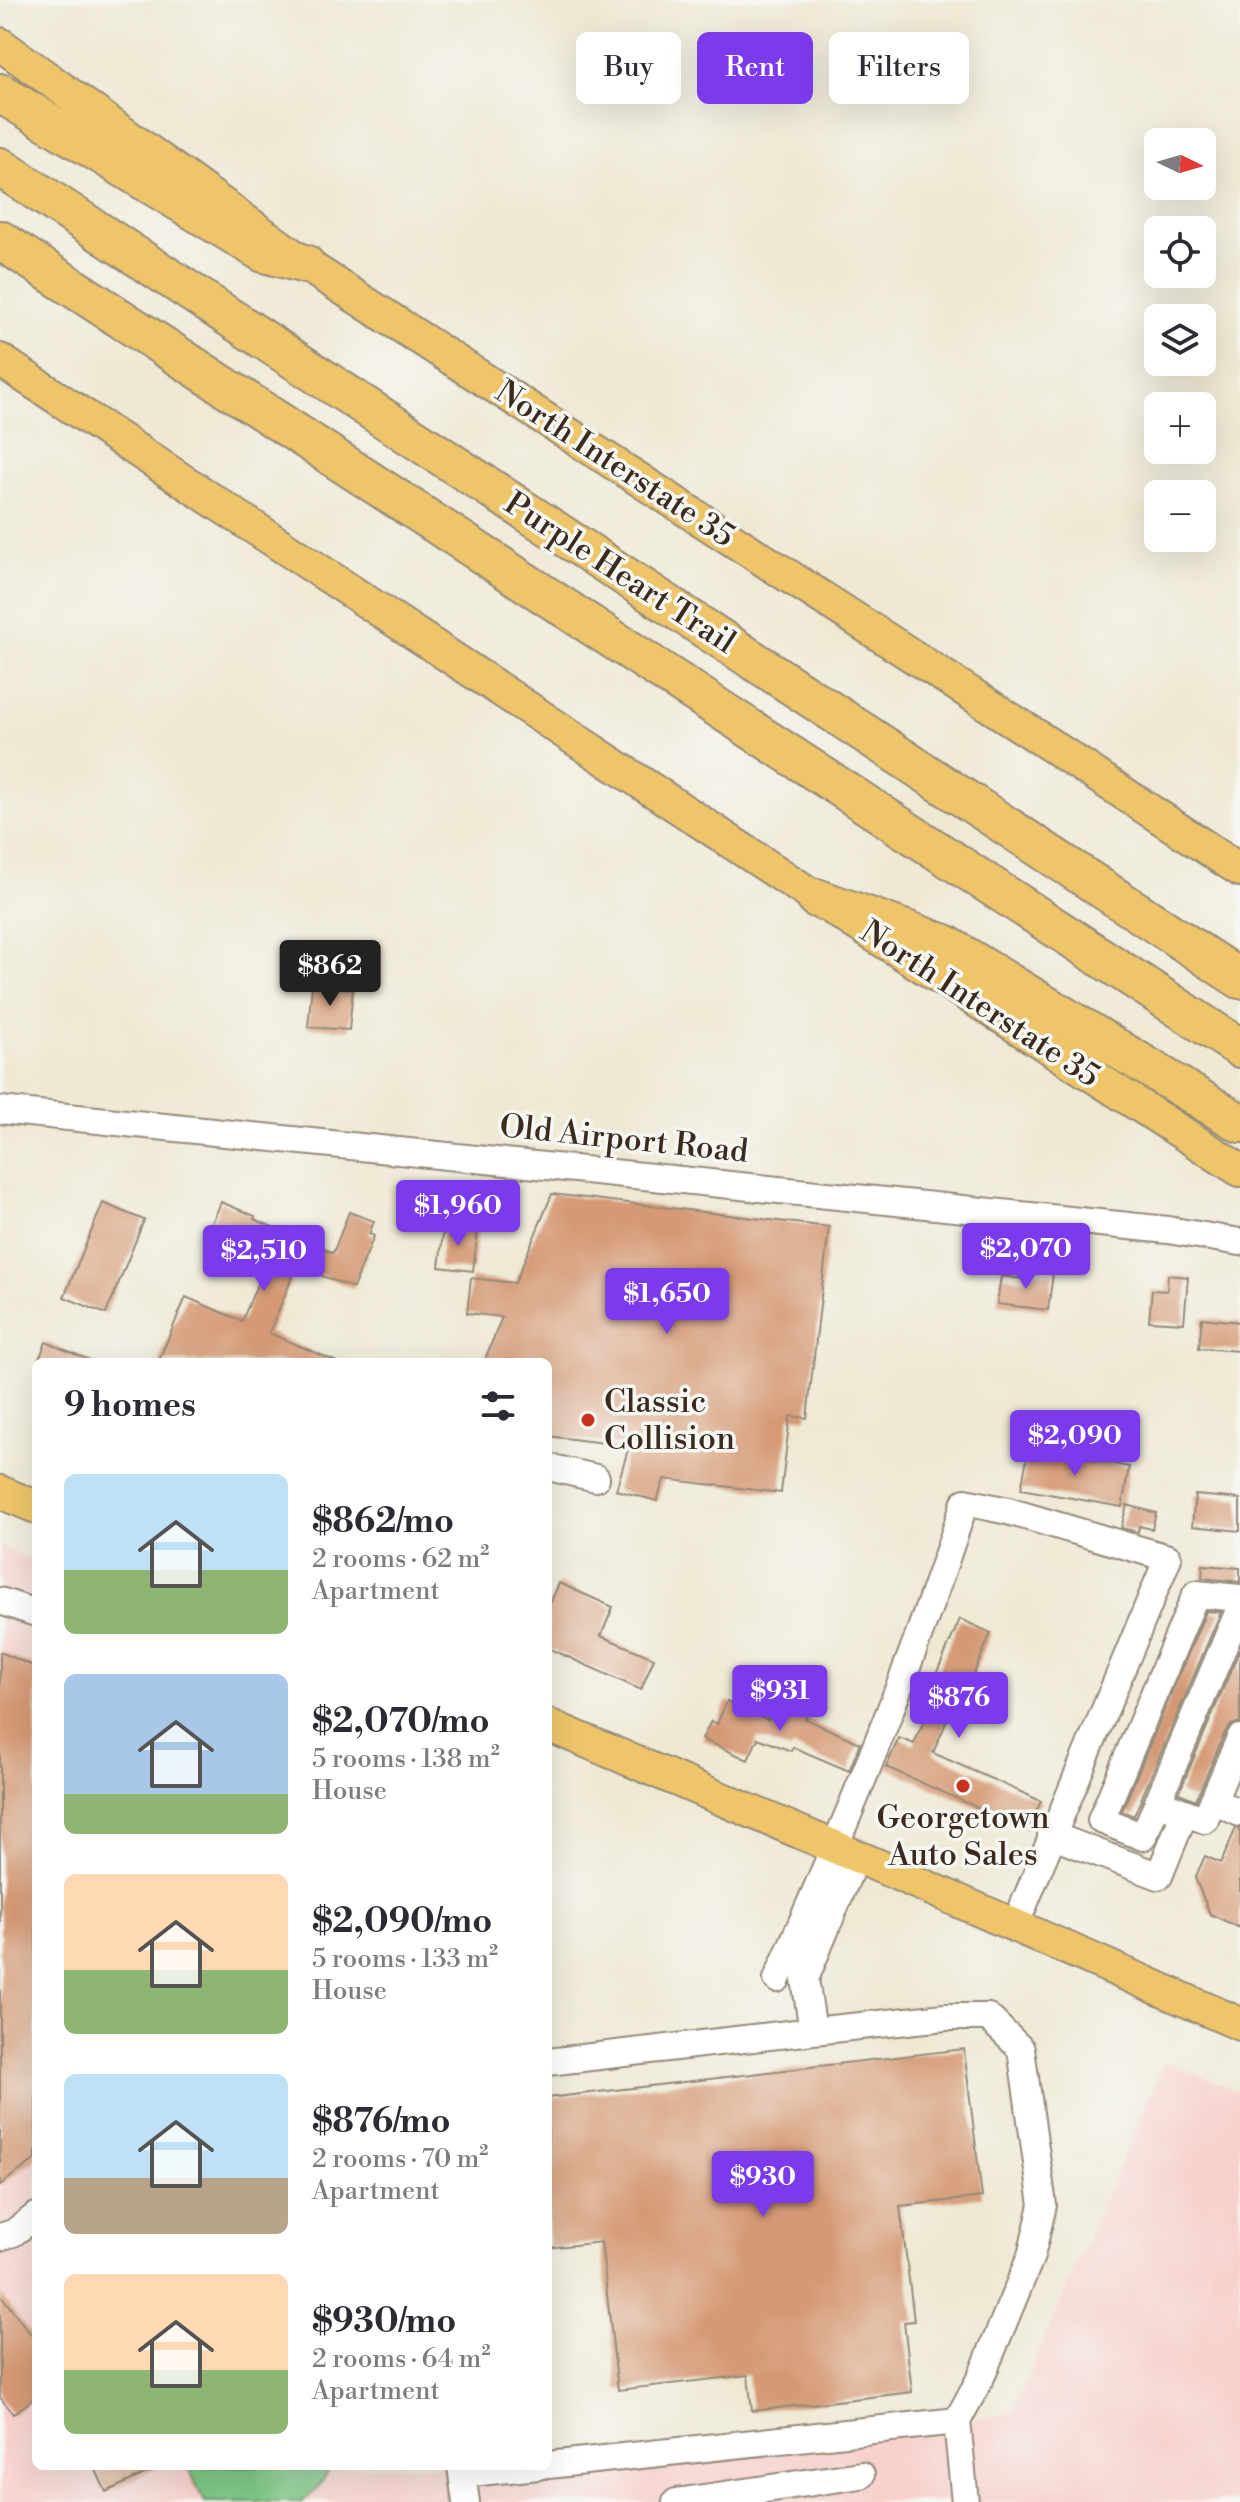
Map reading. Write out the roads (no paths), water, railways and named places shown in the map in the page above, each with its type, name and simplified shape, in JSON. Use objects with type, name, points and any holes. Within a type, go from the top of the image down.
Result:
[{"type":"highway","points":[[0,93],[264,253],[305,264]]},
{"type":"highway","name":"Purple Heart Trail","points":[[0,167],[1240,979]]},
{"type":"highway","name":"Purple Heart Trail","points":[[0,240],[1240,1048]]},
{"type":"highway","points":[[816,898],[945,944],[1240,1123]]},
{"type":"main road","name":"North Interstate 35","points":[[0,44],[305,264],[1240,870]]},
{"type":"main road","name":"North Interstate 35","points":[[0,360],[816,898],[1240,1170]]},
{"type":"main road","points":[[0,1492],[32,1505]]},
{"type":"main road","points":[[552,1727],[1240,2024]]},
{"type":"street","name":"Old Airport Road","points":[[0,1110],[1122,1225],[1240,1242]]},
{"type":"street","points":[[552,1468],[596,1478]]},
{"type":"street","points":[[813,2031],[805,1979],[884,1730],[934,1597],[965,1502],[1008,1511],[1168,1558],[1015,1926]]},
{"type":"street","points":[[1240,1598],[1196,1594],[1101,1820],[1143,1837],[1240,1608]]},
{"type":"street","points":[[0,1601],[32,1612]]},
{"type":"street","points":[[1157,1802],[1205,1820],[1240,1738]]},
{"type":"street","points":[[1213,1801],[1240,1813]]},
{"type":"street","points":[[1051,1835],[1159,1876],[1185,1812]]},
{"type":"street","points":[[777,1979],[844,1852]]},
{"type":"street","points":[[552,2062],[945,2017],[988,2017],[1021,2049],[1043,2205],[1031,2256],[981,2377],[957,2421],[965,2502]]},
{"type":"street","points":[[0,2237],[13,2233],[32,2219]]},
{"type":"street","points":[[552,2465],[957,2421]]},
{"type":"street","points":[[462,2470],[466,2502]]},
{"type":"street","points":[[676,2502],[861,2475]]},
{"type":"place","name":"Classic Collision","points":[[588,1420]]},
{"type":"place","name":"Georgetown Auto Sales","points":[[963,1786]]}]
